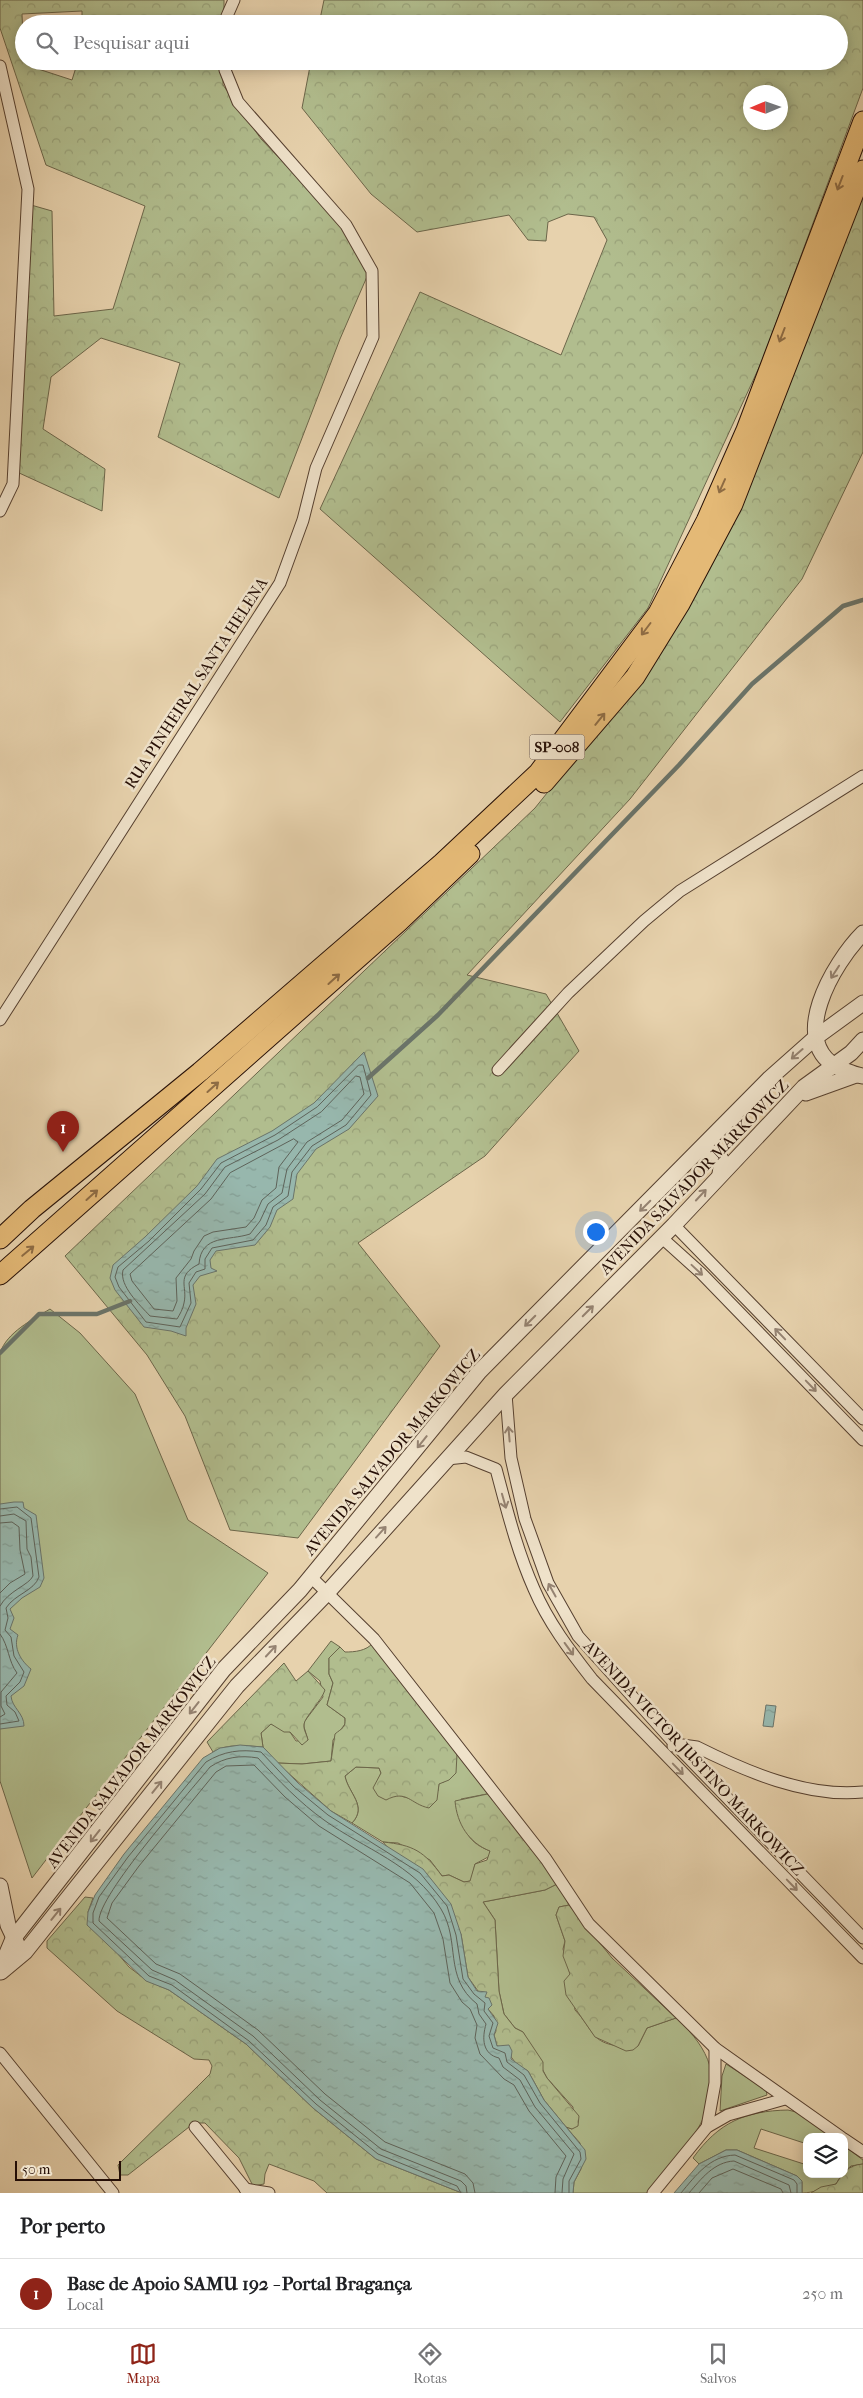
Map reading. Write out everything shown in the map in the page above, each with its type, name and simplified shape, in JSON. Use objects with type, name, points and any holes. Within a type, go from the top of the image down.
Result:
[{"type":"main road","name":"SP-008","points":[[0,1239],[32,1209],[200,1072],[434,870],[538,773],[658,613],[706,521],[746,430],[863,121]]},
{"type":"main road","name":"SP-008","points":[[0,1275],[399,922],[544,783],[634,677],[680,604],[733,504],[863,170]]},
{"type":"street","points":[[230,15],[234,0]]},
{"type":"street","points":[[0,66],[28,189],[13,484],[0,511]]},
{"type":"street","name":"RUA PINHEIRAL SANTA HELENA","points":[[0,1020],[280,583],[302,520],[316,468],[373,337],[372,271],[346,225],[238,102],[225,70]]},
{"type":"street","points":[[498,1070],[568,993],[644,921],[680,892],[863,776]]},
{"type":"street","points":[[860,1076],[833,1065],[821,1055],[815,1038],[818,1008],[827,984],[854,941],[863,933]]},
{"type":"street","name":"AVENIDA SALVADOR MARKOWICZ","points":[[0,1971],[13,1939],[224,1669],[311,1576],[479,1372],[770,1078],[815,1038],[863,1003]]},
{"type":"street","name":"AVENIDA SALVADOR MARKOWICZ","points":[[0,1971],[25,1952],[237,1686],[327,1593],[506,1394],[674,1225],[804,1087],[851,1053],[863,1040]]},
{"type":"street","points":[[788,1104],[815,1089],[860,1076]]},
{"type":"street","points":[[699,1151],[708,1150],[719,1156],[722,1161],[720,1174]]},
{"type":"street","points":[[674,1225],[863,1419]]},
{"type":"street","points":[[661,1237],[701,1273],[863,1440]]},
{"type":"street","name":"AVENIDA VICTOR JUSTINO MARKOWICZ","points":[[506,1394],[511,1458],[525,1519],[548,1583],[578,1636],[675,1744],[863,1938]]},
{"type":"street","points":[[447,1459],[466,1457],[496,1469],[511,1458]]},
{"type":"street","name":"AVENIDA VICTOR JUSTINO MARKOWICZ","points":[[496,1469],[515,1539],[534,1590],[567,1647],[592,1679],[863,1958]]},
{"type":"street","points":[[311,1576],[374,1639],[546,1859],[589,1924],[715,2048],[835,2133]]},
{"type":"street","points":[[664,1754],[675,1744],[697,1747],[773,1780],[824,1790],[863,1792]]},
{"type":"street","points":[[0,1886],[13,1939],[25,1952]]},
{"type":"street","points":[[707,2127],[715,2082],[715,2048]]},
{"type":"street","points":[[0,2053],[108,2191]]},
{"type":"street","points":[[653,2193],[707,2127],[728,2114],[785,2099]]},
{"type":"street","points":[[195,2128],[247,2191],[269,2193]]},
{"type":"street","points":[[848,2142],[863,2152]]},
{"type":"green space","points":[[0,0],[224,0],[224,15],[82,15],[82,11],[15,15],[15,70],[41,70],[72,80],[75,70],[223,70],[223,85],[261,139],[344,226],[369,272],[340,339],[279,498],[158,437],[180,363],[101,338],[51,377],[43,429],[105,469],[102,511],[17,472],[31,205],[52,211],[54,316],[113,309],[145,206],[46,165],[0,28]]},
{"type":"green space","points":[[324,0],[863,0],[863,88],[762,361],[648,608],[560,722],[320,509],[420,292],[561,355],[607,240],[594,217],[568,214],[548,222],[546,241],[528,240],[509,215],[417,232],[371,194],[302,108],[309,70],[848,70],[848,15],[321,15]]},
{"type":"green space","points":[[863,196],[863,452],[802,579],[630,799],[467,975],[546,994],[579,1051],[485,1156],[358,1243],[440,1346],[298,1538],[230,1530],[185,1416],[147,1355],[65,1256],[535,808],[620,702],[759,459]]},
{"type":"green space","points":[[50,1309],[80,1333],[135,1394],[188,1520],[268,1573],[32,1878],[0,1781],[0,1353],[3,1346],[14,1333]]},
{"type":"green space","points":[[331,1641],[340,1647],[329,1658],[329,1674],[333,1683],[327,1705],[345,1718],[345,1724],[333,1740],[331,1761],[302,1764],[277,1763],[263,1747],[261,1733],[271,1724],[290,1732],[296,1741],[308,1740],[304,1722],[323,1697],[320,1681],[308,1671]]},
{"type":"green space","points":[[373,1643],[457,1754],[456,1773],[449,1780],[439,1784],[437,1800],[429,1808],[404,1797],[393,1797],[386,1800],[378,1796],[373,1788],[381,1773],[379,1768],[356,1767],[345,1776],[358,1805],[356,1817],[352,1823],[331,1811],[277,1763],[302,1764],[331,1761],[335,1734],[343,1728],[345,1718],[327,1705],[333,1683],[329,1674],[329,1658],[340,1647],[345,1652],[356,1651],[367,1648]]},
{"type":"green space","points":[[284,1663],[296,1681],[308,1671],[325,1690],[304,1724],[308,1740],[302,1745],[290,1732],[284,1732],[271,1724],[261,1733],[263,1747],[231,1746],[213,1752],[207,1742]]},
{"type":"green space","points":[[457,1754],[492,1793],[461,1799],[465,1824],[470,1837],[481,1847],[490,1851],[490,1856],[475,1864],[471,1881],[464,1882],[449,1875],[442,1876],[430,1860],[398,1843],[383,1842],[352,1823],[358,1811],[358,1805],[345,1776],[356,1767],[379,1768],[381,1773],[378,1780],[387,1787],[400,1796],[419,1797],[438,1791],[439,1783],[444,1782]]},
{"type":"green space","points":[[492,1793],[557,1884],[545,1890],[483,1902],[495,1920],[499,1991],[504,2014],[515,2028],[523,2032],[543,2062],[543,2071],[547,2078],[579,2116],[578,2126],[572,2129],[566,2127],[544,2100],[528,2071],[517,2065],[504,2047],[497,2046],[494,2035],[496,2031],[494,2016],[488,2009],[485,1997],[468,1977],[461,1934],[383,1842],[410,1847],[417,1851],[442,1876],[449,1875],[464,1882],[470,1881],[475,1864],[487,1860],[490,1851],[476,1843],[465,1832],[458,1817],[455,1801]]},
{"type":"green space","points":[[557,1884],[569,1905],[559,1907],[556,1915],[565,1941],[563,1949],[570,1974],[575,2010],[594,2035],[609,2044],[638,2046],[647,2028],[676,2018],[698,2042],[709,2065],[712,2087],[708,2108],[698,2129],[650,2193],[573,2193],[574,2182],[581,2169],[580,2143],[566,2127],[572,2129],[573,2107],[547,2078],[523,2032],[515,2028],[504,2014],[499,1991],[495,1920],[483,1902],[545,1890]]},
{"type":"green space","points":[[85,1897],[93,1898],[88,1912],[96,1933],[108,1942],[129,1967],[146,1980],[169,1990],[246,2044],[313,2108],[376,2159],[462,2193],[327,2193],[314,2181],[269,2164],[264,2184],[253,2186],[239,2158],[205,2123],[198,2123],[189,2127],[128,2175],[120,2175],[118,2165],[210,2074],[212,2066],[209,2060],[194,2059],[117,2011],[47,1948],[47,1941]]},
{"type":"green space","points":[[569,1905],[612,1958],[676,2018],[647,2028],[638,2046],[633,2050],[626,2051],[595,2037],[566,1995],[564,1981],[570,1974],[563,1956],[565,1941],[556,1915],[559,1907]]},
{"type":"green space","points":[[726,2064],[766,2090],[767,2095],[720,2111],[722,2076]]},
{"type":"green space","points":[[788,2110],[800,2113],[827,2133],[803,2133],[803,2143],[761,2129],[754,2148],[803,2164],[803,2178],[840,2178],[836,2184],[824,2189],[802,2193],[802,2182],[797,2176],[737,2150],[726,2150],[699,2164],[693,2158],[713,2135],[723,2127],[746,2116]]},
{"type":"green space","points":[[848,2149],[863,2160],[863,2164],[851,2166],[848,2169]]},
{"type":"green space","points":[[863,2164],[863,2193],[811,2193],[821,2187],[836,2184],[840,2178],[848,2178],[848,2170]]},
{"type":"water","points":[[364,1052],[378,1096],[349,1129],[316,1149],[297,1174],[293,1199],[277,1210],[270,1227],[255,1245],[216,1251],[210,1260],[211,1268],[217,1271],[200,1276],[193,1285],[196,1304],[186,1328],[186,1336],[171,1331],[144,1327],[115,1290],[110,1278],[113,1265],[145,1237],[197,1186],[217,1159],[272,1131],[314,1103]]},
{"type":"water","points":[[23,1502],[24,1508],[36,1515],[44,1578],[40,1587],[22,1598],[10,1609],[14,1618],[10,1629],[18,1635],[17,1649],[24,1662],[31,1669],[24,1686],[11,1696],[24,1726],[0,1729],[0,1504]]},
{"type":"water","points":[[766,1705],[776,1706],[773,1727],[763,1726]]},
{"type":"water","points":[[240,1745],[263,1747],[298,1783],[331,1811],[423,1869],[451,1904],[461,1934],[468,1977],[477,1991],[487,1992],[485,1997],[489,1998],[492,2005],[488,2009],[498,2023],[494,2035],[497,2046],[509,2045],[512,2051],[511,2059],[528,2071],[544,2100],[585,2150],[586,2159],[574,2182],[573,2193],[462,2193],[376,2159],[313,2108],[246,2044],[169,1990],[146,1981],[87,1925],[88,1912],[95,1895],[124,1854],[203,1758],[220,1748]]},
{"type":"water","points":[[726,2150],[737,2150],[797,2176],[802,2181],[802,2193],[674,2193],[699,2164]]},
{"type":"waterway","points":[[368,1078],[438,1015],[679,765],[752,684],[843,606],[863,600]]},
{"type":"waterway","points":[[0,1353],[39,1314],[97,1314],[130,1301]]},
{"type":"place","name":"Base de Apoio SAMU 192 - Portal Bragança","points":[[63,1152]]}]
